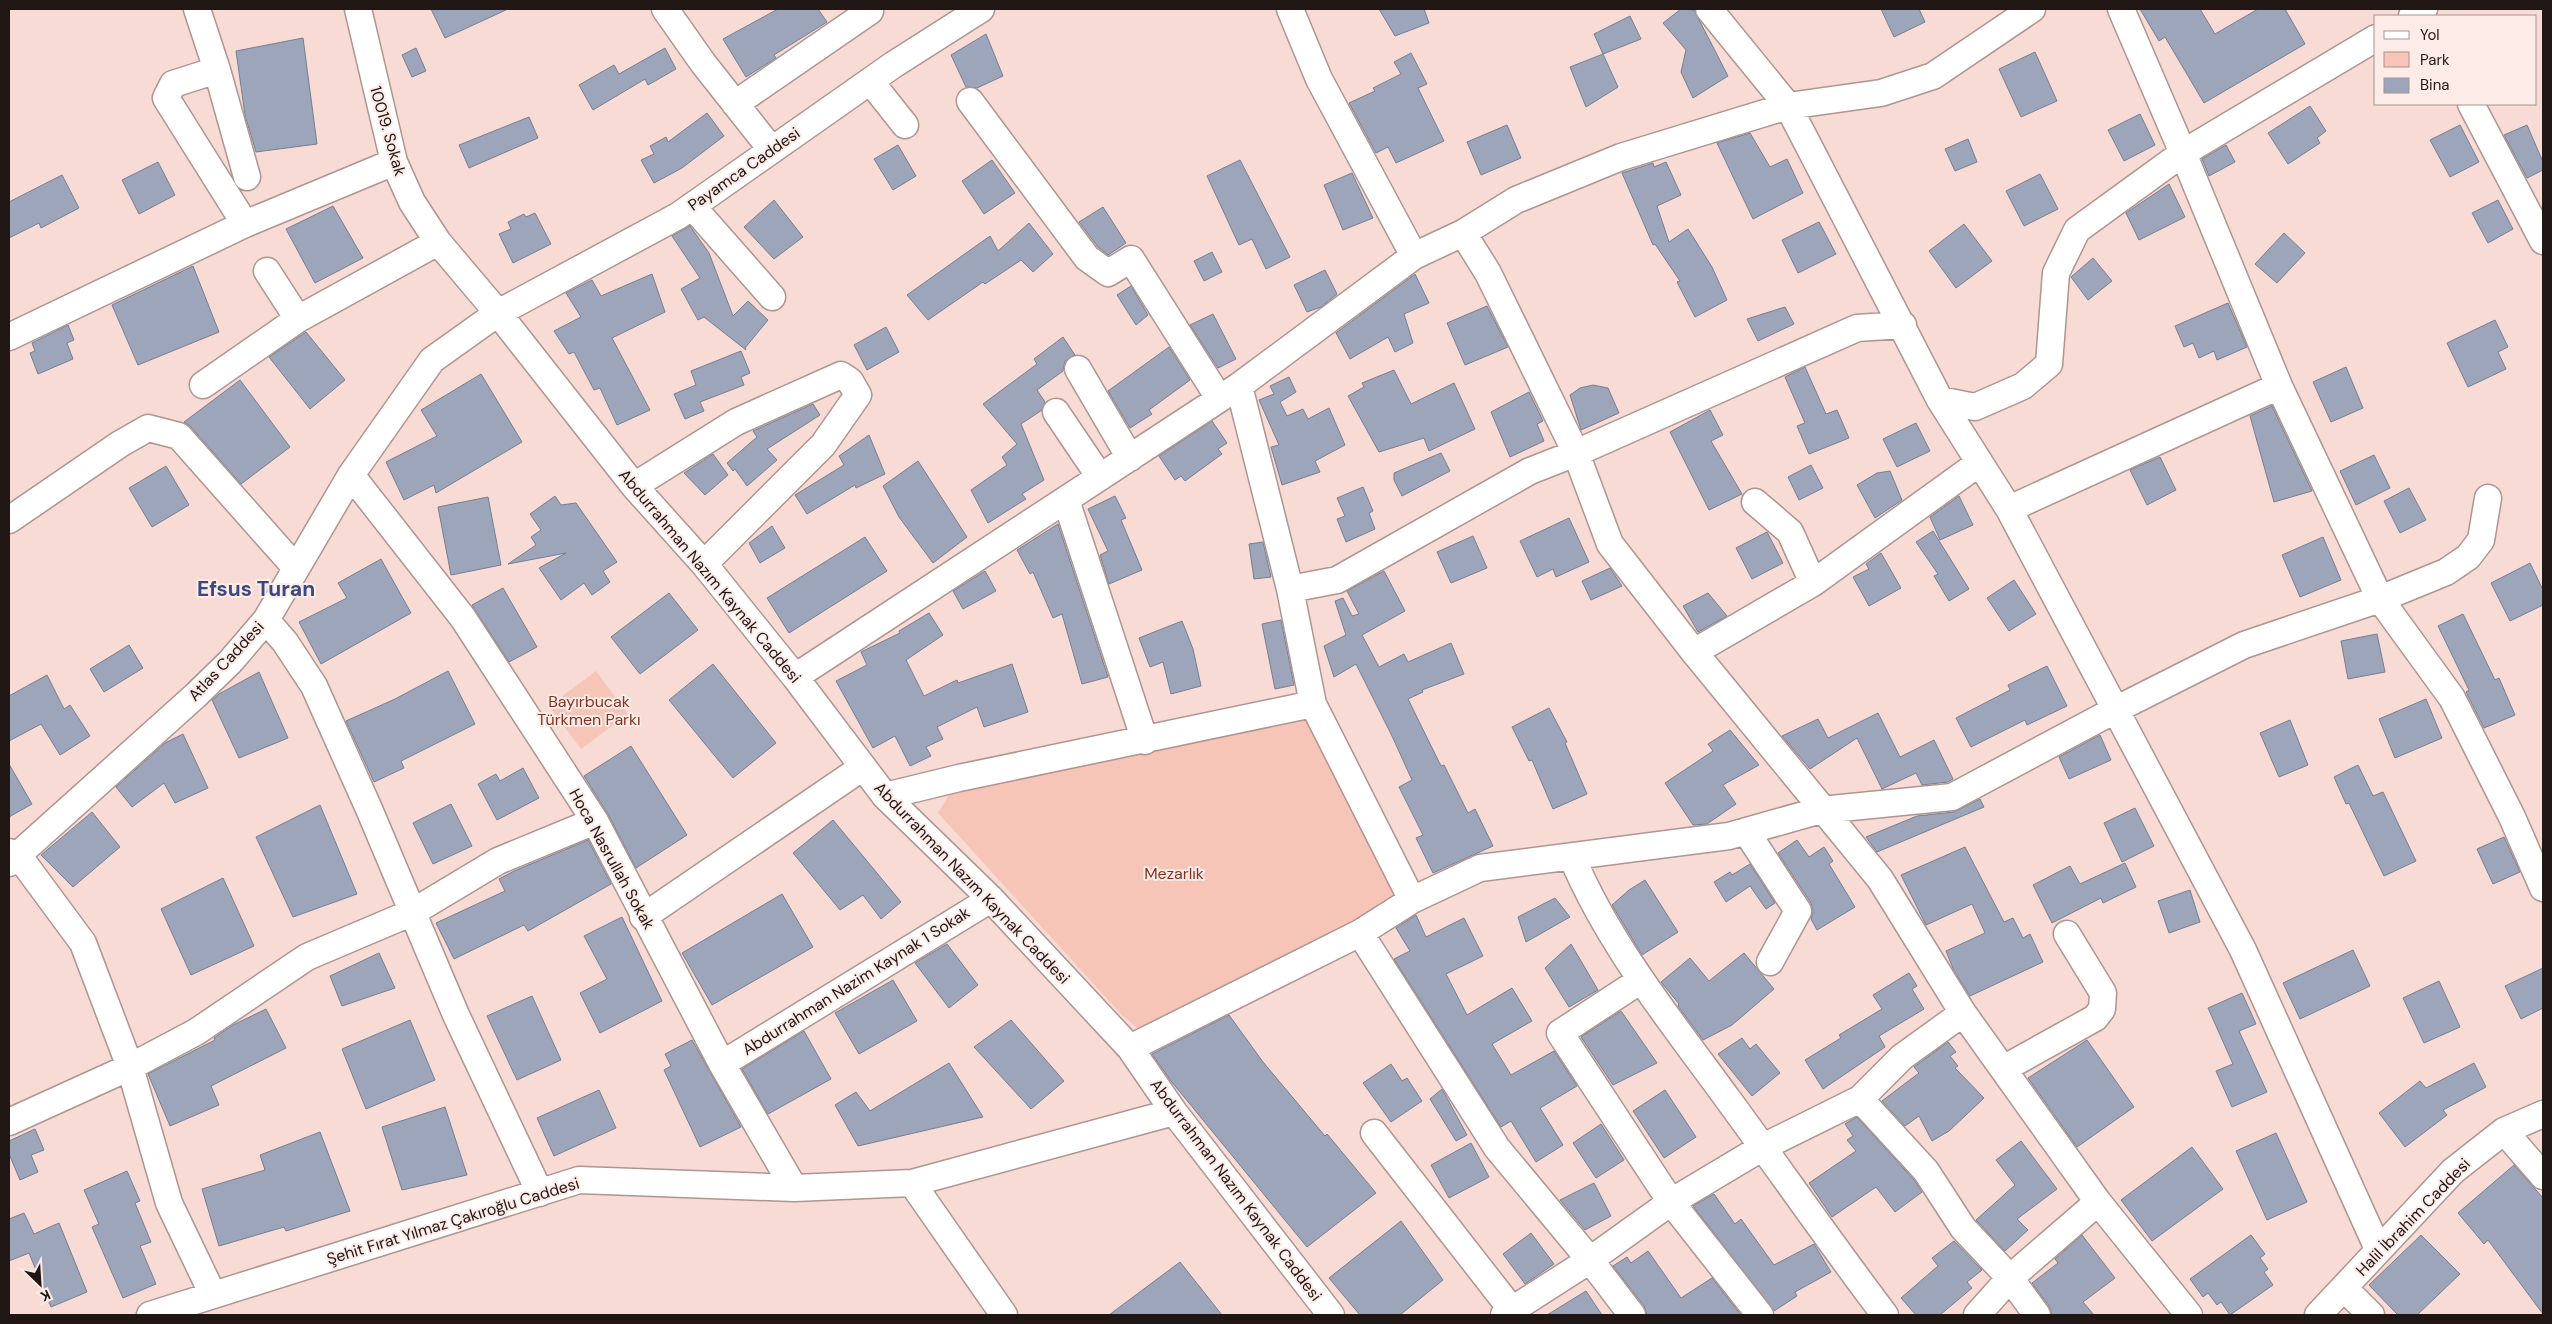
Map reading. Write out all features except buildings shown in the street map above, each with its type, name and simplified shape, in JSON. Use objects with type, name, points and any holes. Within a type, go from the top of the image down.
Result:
[{"type":"street","points":[[197,9],[217,70],[247,178]]},
{"type":"street","name":"10019. Sokak","points":[[358,9],[394,162],[412,202],[438,242],[498,313]]},
{"type":"street","points":[[665,9],[735,104],[771,149]]},
{"type":"street","name":"Payamca Caddesi","points":[[498,313],[678,216],[870,81],[981,9]]},
{"type":"street","points":[[1290,9],[1319,79],[1414,256]]},
{"type":"street","points":[[1709,9],[1788,106],[1903,325],[1940,400],[2009,509],[2243,950],[2378,1249]]},
{"type":"street","points":[[795,677],[1229,392],[1414,256],[1463,233],[1516,200],[1621,157],[1788,106],[1881,93],[1933,76],[2032,9]]},
{"type":"street","points":[[2121,9],[2183,153],[2279,386],[2380,599],[2452,698],[2512,817],[2543,888]]},
{"type":"street","points":[[735,104],[870,11]]},
{"type":"street","points":[[1940,400],[1975,407],[2024,386],[2049,364],[2056,272],[2077,230],[2183,153],[2374,39]]},
{"type":"street","points":[[217,70],[173,84],[166,98],[245,224]]},
{"type":"street","points":[[870,81],[905,125]]},
{"type":"street","points":[[970,101],[1087,258],[1108,273],[1131,259],[1229,392],[1290,589],[1312,704],[1412,900]]},
{"type":"street","points":[[2473,105],[2543,241]]},
{"type":"street","points":[[9,337],[245,224],[394,162]]},
{"type":"street","points":[[692,206],[772,297]]},
{"type":"street","points":[[1463,233],[1488,273],[1576,453],[1610,544],[1694,652],[1880,879],[1963,1013],[2003,1070],[2098,1202],[2189,1315]]},
{"type":"street","points":[[203,385],[298,319],[438,242]]},
{"type":"street","points":[[267,271],[298,319]]},
{"type":"street","name":"Atlas Caddesi","points":[[12,857],[195,696],[230,662],[266,620],[350,475],[432,360],[498,313]]},
{"type":"street","name":"Abdurrahman Nazım Kaynak Caddesi","points":[[498,313],[634,486],[704,564],[795,677],[884,796],[991,899],[1130,1048],[1174,1112],[1331,1315]]},
{"type":"street","points":[[1290,589],[1337,580],[1530,471],[1576,453],[1857,328],[1903,325]]},
{"type":"street","points":[[1078,370],[1130,458]]},
{"type":"street","points":[[634,486],[736,422],[842,375],[850,381],[858,395],[823,445],[704,564]]},
{"type":"street","points":[[2009,509],[2279,386]]},
{"type":"street","points":[[1056,412],[1100,477]]},
{"type":"street","points":[[9,520],[120,444],[148,428],[180,436],[296,568]]},
{"type":"street","points":[[1694,652],[1813,583],[1980,462]]},
{"type":"street","name":"Hoca Nasrullah Sokak","points":[[350,475],[463,618],[595,821],[643,917],[722,1064],[794,1188]]},
{"type":"street","points":[[1130,1048],[1360,933],[1412,900],[1480,868],[1729,836],[1822,810],[1952,797],[2114,710],[2244,646],[2380,599],[2446,572],[2468,556],[2480,540],[2488,498]]},
{"type":"street","points":[[1066,500],[1145,741]]},
{"type":"street","points":[[1755,502],[1790,532],[1813,583]]},
{"type":"street","points":[[266,620],[285,642],[314,686],[456,1015],[540,1193]]},
{"type":"street","points":[[884,796],[959,778],[1145,741],[1312,704]]},
{"type":"street","points":[[643,917],[863,767]]},
{"type":"street","points":[[9,1122],[130,1067],[196,1032],[307,957],[413,912],[498,861],[595,821]]},
{"type":"street","points":[[1746,831],[1798,911],[1770,962]]},
{"type":"street","points":[[12,857],[83,942],[130,1067],[169,1203],[214,1295]]},
{"type":"street","points":[[1572,857],[1582,879],[1641,980],[1763,1147],[1815,1222],[1885,1315]]},
{"type":"street","name":"Abdurrahman Nazim Kaynak 1 Sokak","points":[[722,1064],[991,899]]},
{"type":"street","points":[[1360,933],[1496,1148],[1590,1260],[1632,1315]]},
{"type":"street","points":[[2003,1070],[2095,1018],[2102,1009],[2102,993],[2067,934]]},
{"type":"street","points":[[1641,980],[1560,1033],[1671,1202],[1760,1315]]},
{"type":"street","points":[[1374,1133],[1508,1313],[1590,1260],[1671,1202],[1763,1147],[1860,1099],[1902,1057],[1963,1013]]},
{"type":"street","points":[[1860,1099],[1926,1171],[1963,1228],[2010,1278],[2037,1315]]},
{"type":"street","name":"Şehit Fırat Yılmaz Çakıroğlu Caddesi","points":[[150,1315],[579,1180],[794,1188],[912,1183],[1174,1112]]},
{"type":"street","name":"Halil İbrahim Caddesi","points":[[2318,1315],[2453,1171],[2504,1131],[2543,1114]]},
{"type":"street","points":[[2504,1131],[2543,1176]]},
{"type":"street","points":[[912,1183],[1004,1315]]},
{"type":"street","points":[[1978,1315],[2010,1278],[2098,1202]]},
{"type":"street","points":[[2344,1288],[2371,1315]]},
{"type":"green space","name":"Bayırbucak Türkmen Parkı","points":[[596,671],[628,714],[581,749],[549,706]]},
{"type":"green space","name":"Mezarlık","points":[[1313,704],[1412,900],[1143,1033],[1122,1015],[938,813],[951,792]]},
{"type":"district","name":"Efsus Turan","points":[[256,589]]}]
